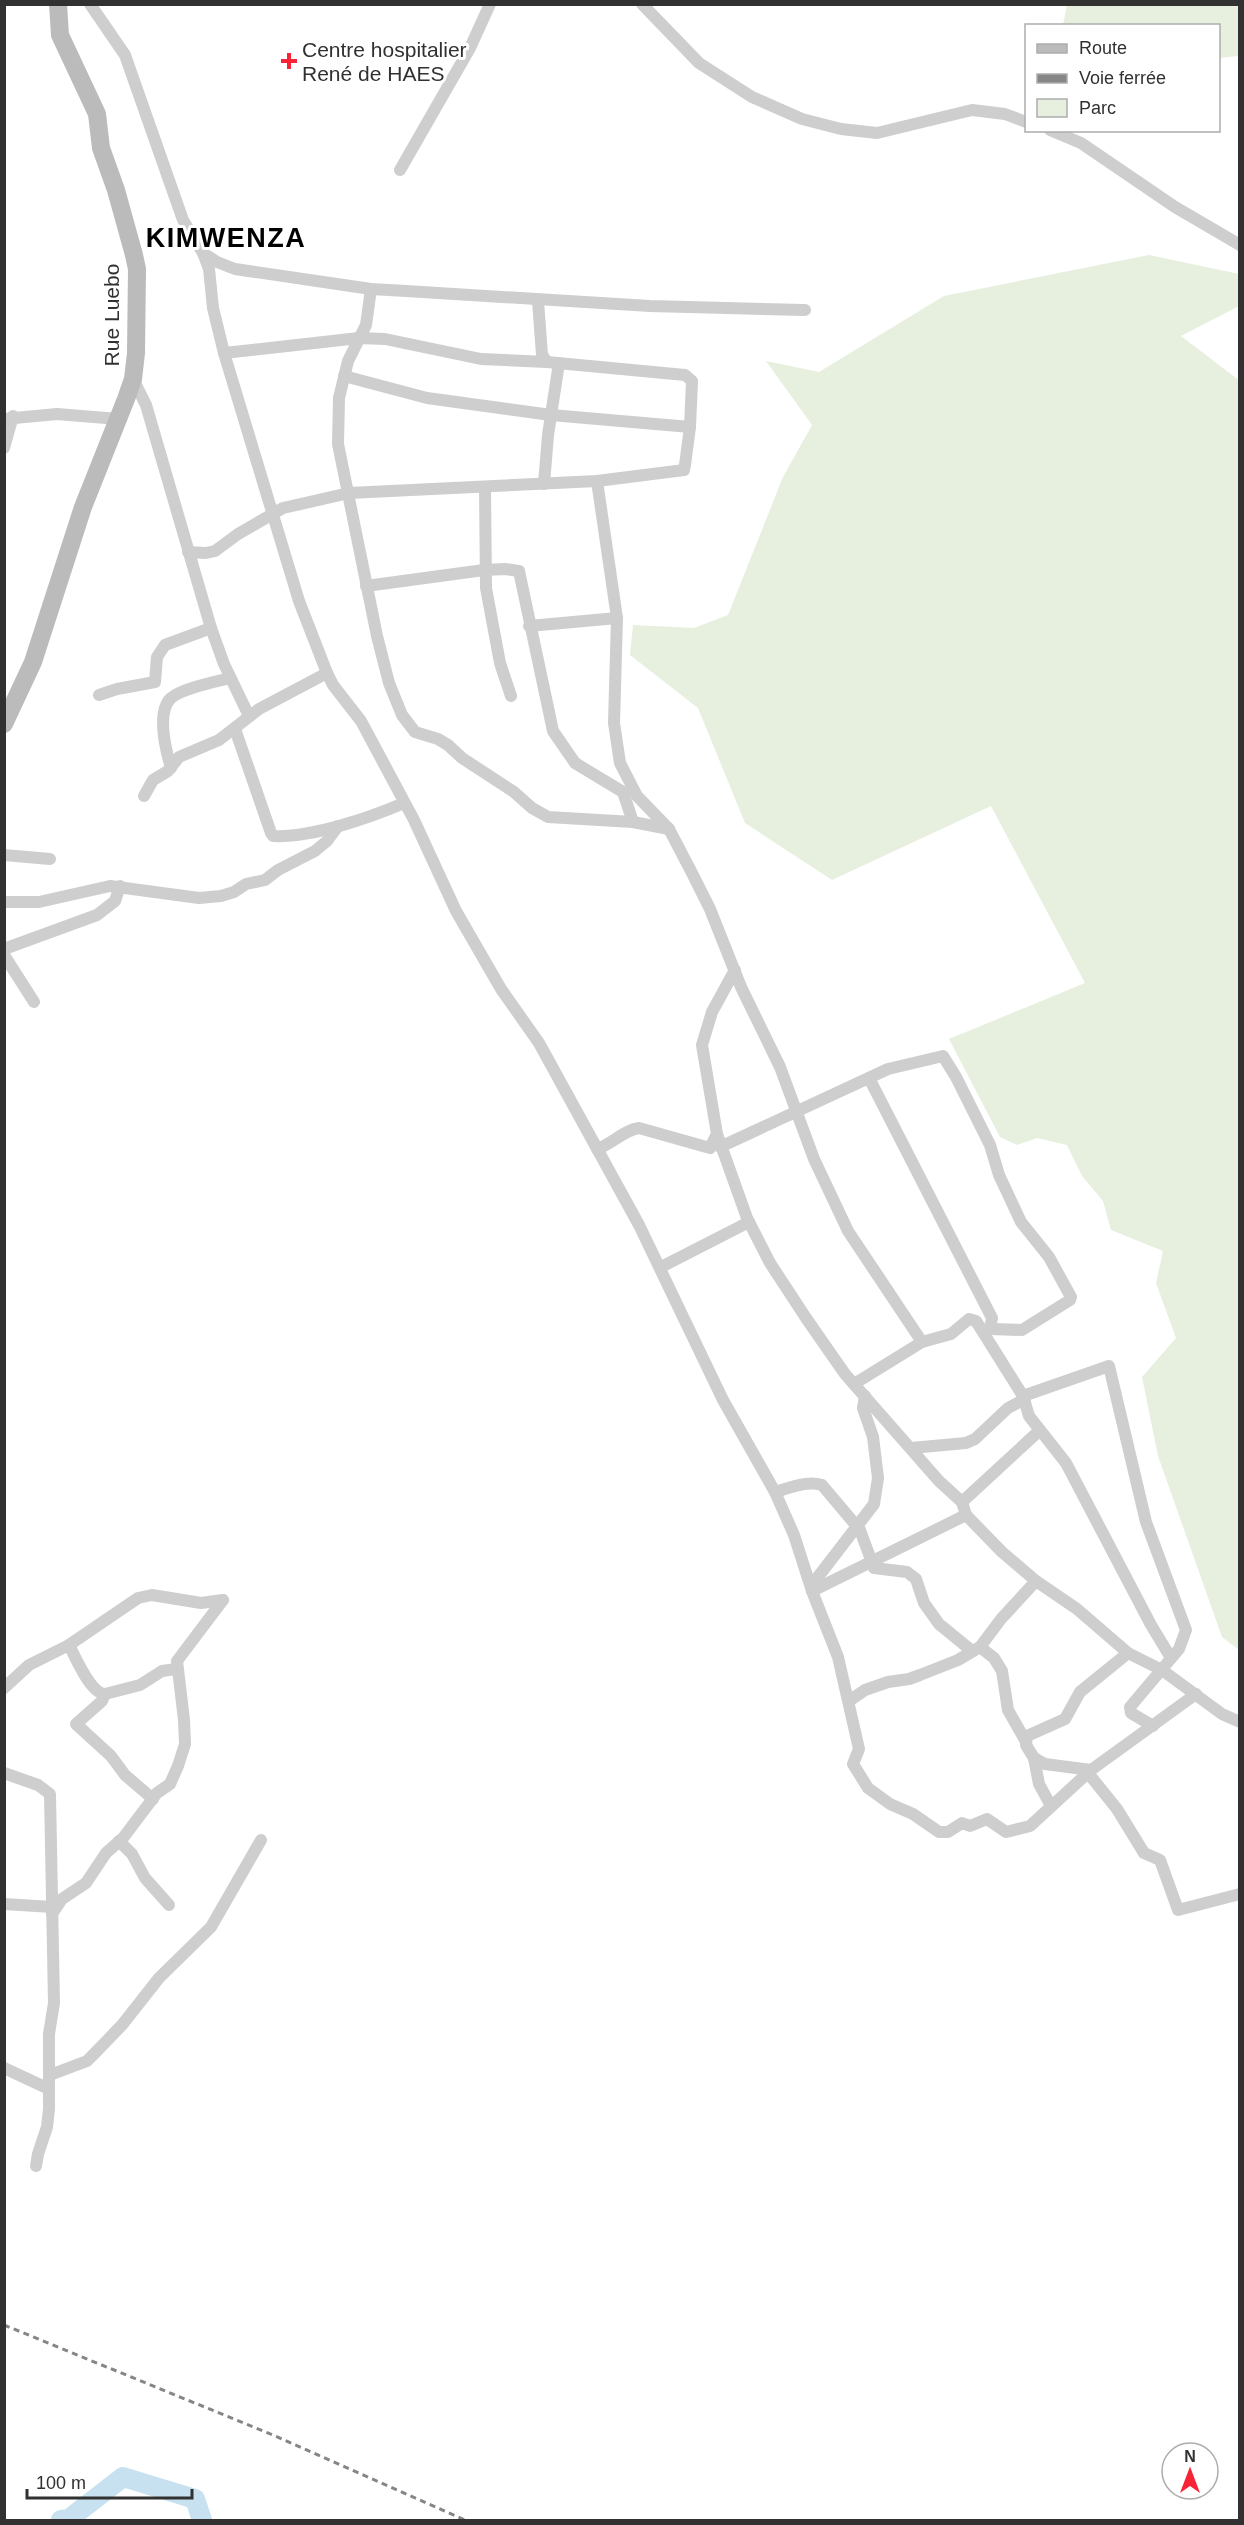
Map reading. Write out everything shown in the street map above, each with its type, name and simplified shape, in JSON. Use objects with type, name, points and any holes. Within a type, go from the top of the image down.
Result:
[{"type":"street","name":"Rue Luebo","points":[[4,724],[8,706],[33,662],[83,507],[133,378],[136,353],[137,269],[123,212],[101,148],[97,114],[60,35],[58,4]]},
{"type":"street","points":[[90,4],[125,55],[183,220],[203,253],[209,269],[213,308],[224,353],[299,601],[327,673],[333,685],[361,722],[404,803],[456,911],[501,989],[539,1043],[597,1149],[661,1267],[723,1400],[775,1492],[794,1535],[811,1588],[838,1657],[859,1749],[853,1764],[868,1788],[890,1804],[913,1814],[939,1832],[948,1832],[962,1823],[970,1826],[987,1819],[1008,1833],[1030,1826],[1089,1771],[1196,1694]]},
{"type":"street","points":[[400,170],[470,48],[490,4]]},
{"type":"street","points":[[642,4],[699,63],[752,97],[801,118],[842,129],[877,133],[972,110],[1005,114],[1025,122]]},
{"type":"street","points":[[1055,132],[1081,143],[1175,207],[1239,244]]},
{"type":"street","points":[[203,253],[235,269],[371,289],[538,301],[805,310]]},
{"type":"street","points":[[371,289],[366,325],[348,361],[344,376],[338,407],[338,444],[366,586],[389,683],[402,716],[415,732],[438,739],[448,745],[462,758],[548,817],[633,822],[669,829]]},
{"type":"street","points":[[538,301],[542,355],[553,363]]},
{"type":"street","points":[[188,552],[206,554],[215,551],[238,534],[263,522],[283,508],[349,493],[597,481],[684,470],[690,427],[692,381],[689,377],[481,358],[395,340],[359,338],[224,353]]},
{"type":"street","points":[[337,341],[342,346],[348,361]]},
{"type":"street","points":[[544,484],[551,415],[553,363]]},
{"type":"street","points":[[344,376],[427,398],[551,415],[690,427]]},
{"type":"street","points":[[133,378],[146,405],[211,628],[230,678],[249,716]]},
{"type":"street","points":[[4,448],[9,418],[73,414],[118,419]]},
{"type":"street","points":[[597,481],[617,618],[614,723],[620,763],[637,796],[669,829],[710,909],[735,970],[780,1067],[814,1159],[848,1231],[922,1342]]},
{"type":"street","points":[[485,488],[484,570],[496,647],[511,696]]},
{"type":"street","points":[[366,586],[484,570],[505,568],[519,571],[553,731],[575,762],[623,792],[633,822]]},
{"type":"street","points":[[529,626],[617,618]]},
{"type":"street","points":[[99,695],[155,682],[158,657],[165,645],[211,628]]},
{"type":"street","points":[[144,796],[153,780],[171,768],[179,757],[219,740],[249,716],[327,673]]},
{"type":"street","points":[[171,768],[164,746],[163,727],[168,702],[178,694],[230,678]]},
{"type":"street","points":[[235,729],[271,833],[276,836],[338,826],[404,803]]},
{"type":"street","points":[[4,902],[39,902],[100,887],[120,886],[199,898],[221,896],[234,892],[246,884],[265,880],[283,867],[315,851],[327,841],[338,826]]},
{"type":"street","points":[[295,834],[306,836],[315,851]]},
{"type":"street","points":[[4,855],[50,859]]},
{"type":"street","points":[[4,949],[97,915],[115,901],[120,886]]},
{"type":"street","points":[[4,955],[34,1002]]},
{"type":"street","points":[[735,970],[712,1012],[702,1045],[719,1141],[749,1222],[770,1263],[806,1318],[854,1384],[939,1481],[962,1502],[966,1515],[1002,1552],[1036,1581],[1077,1609],[1128,1653],[1162,1670],[1239,1722]]},
{"type":"street","points":[[597,1149],[608,1145],[632,1129],[639,1128],[710,1148],[719,1141],[796,1111],[888,1070],[943,1056],[990,1145],[999,1175],[1021,1222],[1049,1257],[1071,1297],[1070,1300],[1023,1330],[986,1329]]},
{"type":"street","points":[[869,1078],[992,1318],[986,1329]]},
{"type":"street","points":[[661,1267],[749,1222]]},
{"type":"street","points":[[854,1384],[922,1342],[951,1334],[969,1319],[974,1319],[986,1329],[1024,1397],[1029,1416],[1066,1463],[1170,1658]]},
{"type":"street","points":[[911,1448],[966,1443],[975,1439],[1008,1408],[1024,1397],[1109,1366],[1146,1522],[1186,1629],[1179,1649],[1130,1710],[1153,1726]]},
{"type":"street","points":[[811,1588],[874,1504],[878,1478],[873,1437],[863,1408],[865,1396]]},
{"type":"street","points":[[962,1502],[1039,1431]]},
{"type":"street","points":[[775,1492],[804,1484],[822,1485],[857,1525],[864,1537],[874,1568],[907,1572],[916,1579],[924,1603],[939,1624],[976,1649],[994,1658],[1002,1671],[1008,1710],[1034,1758],[1038,1784],[1051,1806]]},
{"type":"street","points":[[811,1588],[871,1563],[966,1515]]},
{"type":"street","points":[[849,1701],[865,1690],[888,1682],[909,1679],[958,1660],[976,1649],[1036,1581]]},
{"type":"street","points":[[4,1688],[29,1665],[69,1645],[138,1598],[152,1595],[201,1603],[223,1600],[208,1622],[180,1654],[177,1661],[176,1670],[184,1720],[185,1744],[180,1763],[170,1784],[153,1799],[119,1841],[106,1853],[86,1882],[62,1899],[52,1911]]},
{"type":"street","points":[[69,1645],[86,1677],[99,1692],[105,1694],[140,1684],[162,1671],[176,1670]]},
{"type":"street","points":[[1025,1740],[1027,1736],[1065,1719],[1080,1692],[1128,1653]]},
{"type":"street","points":[[105,1694],[102,1701],[76,1722],[76,1726],[111,1756],[125,1775],[153,1799]]},
{"type":"street","points":[[1034,1758],[1045,1764],[1089,1771],[1117,1809],[1144,1853],[1160,1860],[1178,1910],[1239,1894]]},
{"type":"street","points":[[4,1773],[43,1788],[50,1794],[54,2003],[49,2034],[50,2075],[47,2127],[36,2166]]},
{"type":"street","points":[[50,2075],[87,2061],[122,2025],[159,1978],[211,1927],[261,1840]]},
{"type":"street","points":[[119,1841],[132,1854],[145,1878],[169,1905]]},
{"type":"street","points":[[4,1904],[52,1911]]},
{"type":"street","points":[[4,2068],[49,2089]]},
{"type":"green space","points":[[1067,5],[1239,5],[1239,56],[1220,58],[1220,24],[1063,24]]},
{"type":"green space","points":[[1149,255],[1239,274],[1239,306],[1181,336],[1240,381],[1239,1650],[1222,1637],[1158,1456],[1142,1377],[1176,1338],[1156,1283],[1163,1251],[1111,1230],[1103,1201],[1082,1176],[1067,1145],[1037,1138],[1017,1145],[1000,1137],[949,1039],[1085,983],[991,806],[832,880],[745,823],[698,708],[630,655],[633,625],[694,628],[728,615],[783,477],[812,425],[766,361],[819,372],[944,296]]},
{"type":"waterway","points":[[61,2520],[69,2519],[123,2477],[195,2499],[202,2520]]},
{"type":"railway","points":[[4,2325],[273,2435],[465,2520]]},
{"type":"place","name":"Centre hospitalier René de HAES","points":[[289,61]]},
{"type":"district","name":"KIMWENZA","points":[[226,238]]}]
